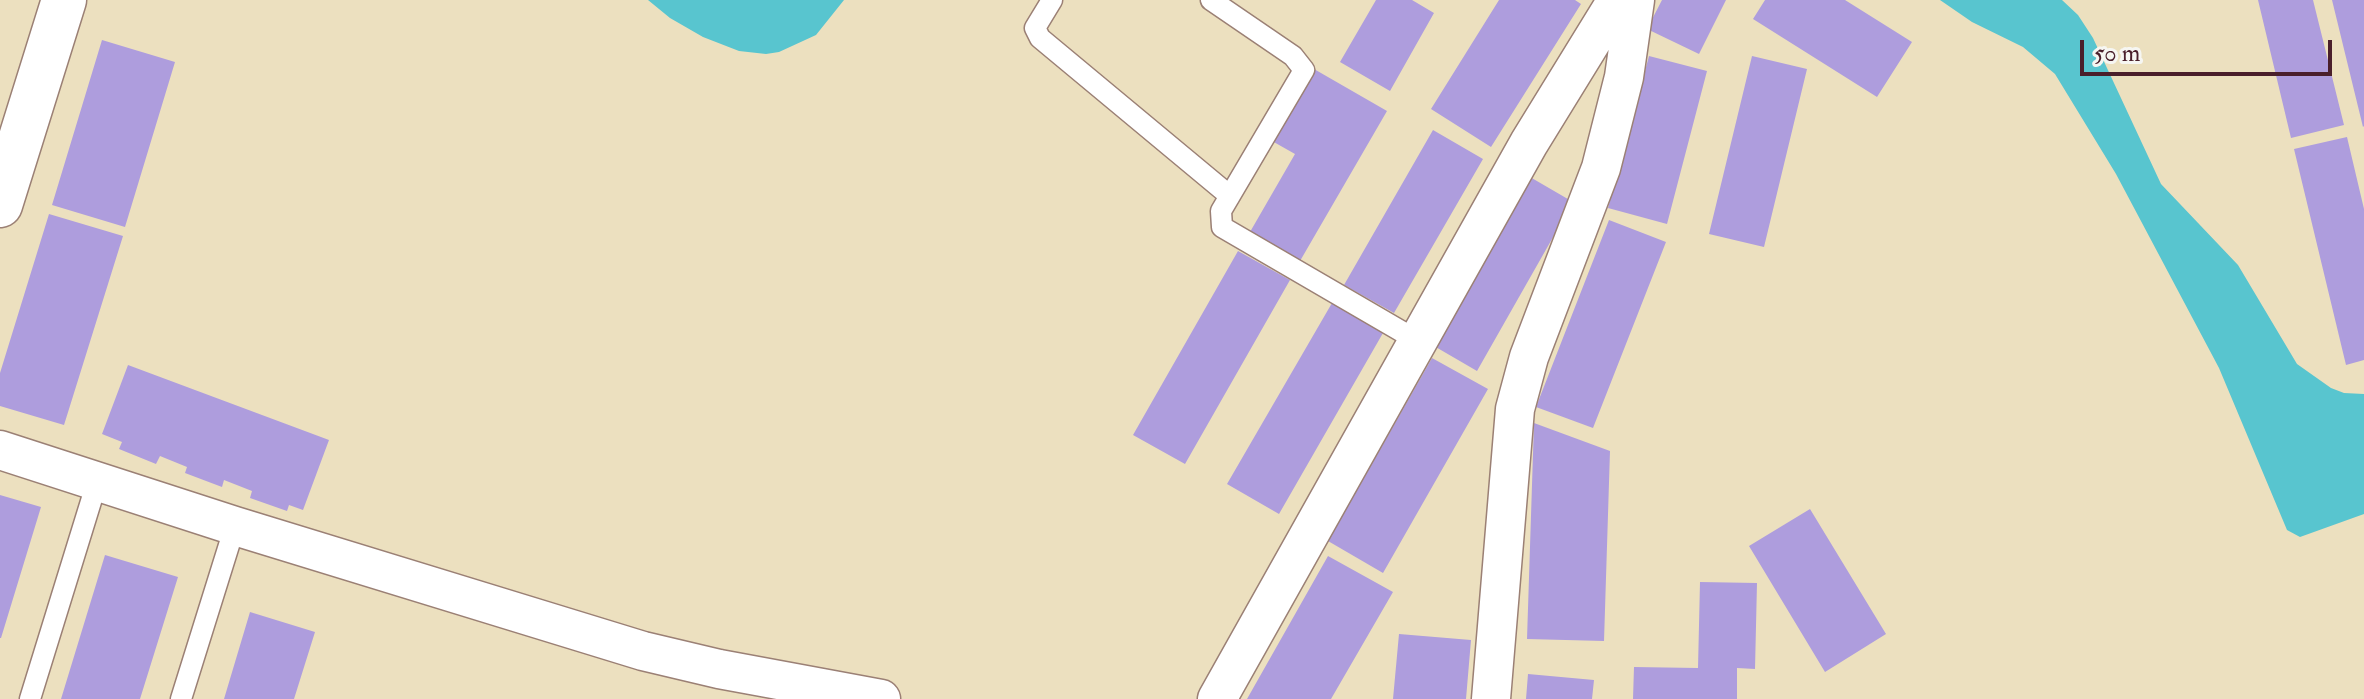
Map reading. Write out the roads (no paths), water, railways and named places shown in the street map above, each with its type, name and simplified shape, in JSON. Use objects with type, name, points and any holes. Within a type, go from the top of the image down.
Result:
[{"type":"street","points":[[0,205],[64,0]]},
{"type":"street","points":[[1217,699],[1529,143],[1617,0]]},
{"type":"street","points":[[1491,699],[1515,409],[1529,357],[1601,168],[1624,77],[1635,0]]},
{"type":"street","points":[[0,450],[235,526],[643,651],[719,669],[881,699]]},
{"type":"lane","points":[[1052,0],[1035,28],[1040,38],[1230,196]]},
{"type":"lane","points":[[1211,0],[1293,56],[1304,70],[1221,211],[1222,227],[1418,341]]},
{"type":"lane","points":[[30,699],[97,482]]},
{"type":"lane","points":[[181,699],[235,526]]},
{"type":"water","points":[[648,0],[844,0],[816,35],[779,52],[766,54],[739,51],[703,37],[670,18]]},
{"type":"water","points":[[1940,0],[2062,0],[2078,15],[2093,38],[2161,184],[2238,265],[2297,364],[2331,388],[2344,393],[2364,394],[2364,514],[2300,537],[2287,530],[2219,368],[2116,174],[2055,74],[2023,47],[1972,22]]}]
